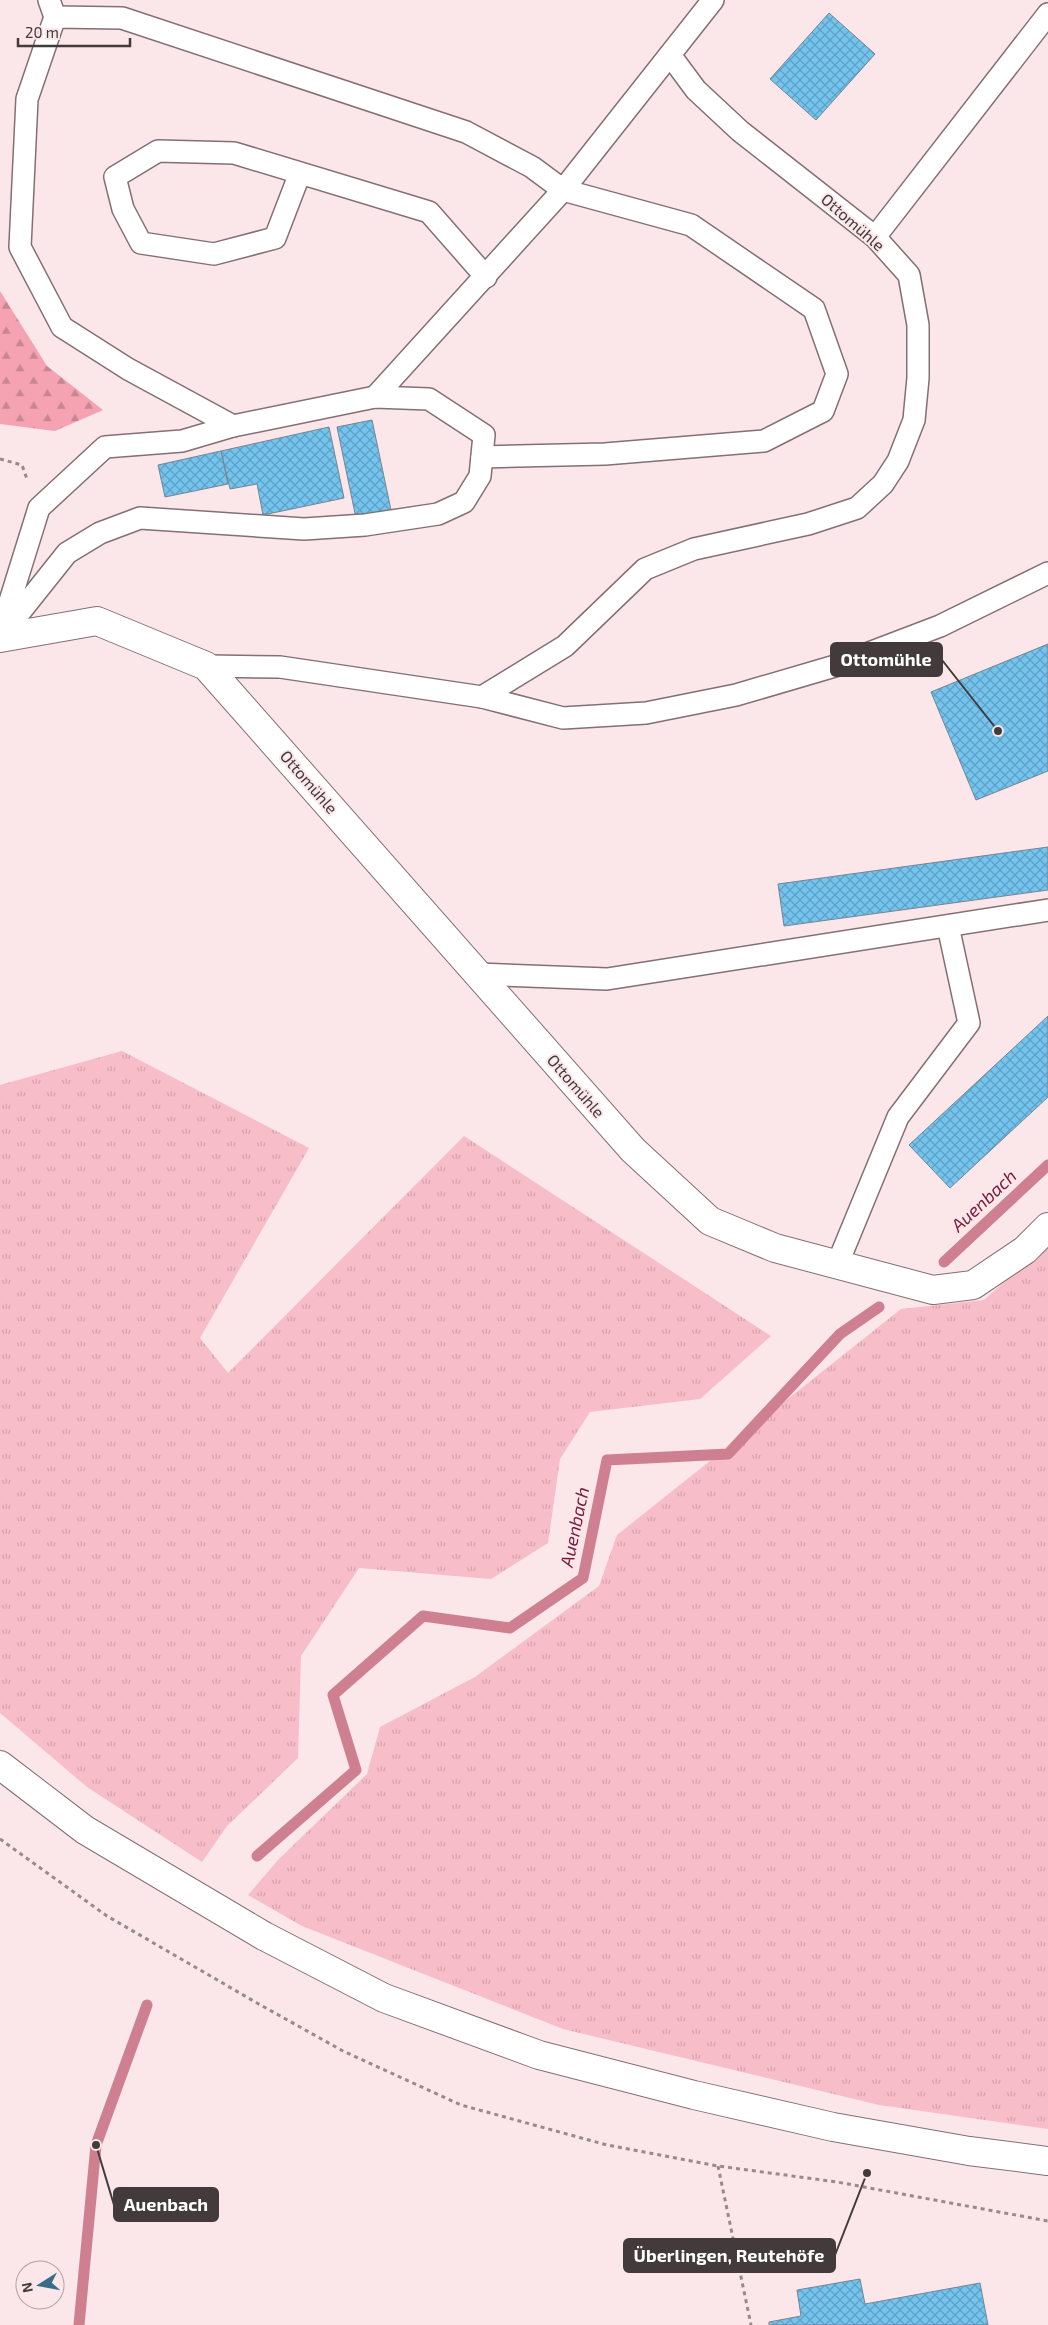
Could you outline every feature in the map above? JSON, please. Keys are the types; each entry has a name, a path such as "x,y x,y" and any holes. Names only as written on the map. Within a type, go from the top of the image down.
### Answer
{"street":[{"name":"Ottomühle","path":"0,636 97,621 206,666 633,1150 710,1220 775,1248 933,1290 973,1285 1024,1250 1048,1227"},
{"path":"0,1765 85,1830 264,1936 384,1998 539,2055 694,2095 833,2127 969,2151 1048,2161"}],"lane":[{"path":"376,397 563,190 714,0"},
{"path":"233,426 128,369 62,327 20,247 26,99 52,8 122,18 466,132 532,167 563,190 691,225 814,309 837,374 823,411 764,441 605,454 482,457"},
{"path":"875,237 1048,14"},
{"name":"Ottomühle","path":"482,697 565,646 645,570 694,549 808,524 857,508 883,484 898,461 914,420 918,378 918,325 909,276 875,237 740,131 696,90 670,55"},
{"path":"300,173 275,238 214,254 142,243 123,209 115,177 158,150 234,153 429,212 486,277"},
{"path":"376,397 429,400 484,435 480,476 464,502 438,514 366,525 304,529 140,518 100,534 67,553 0,636 39,508 105,447 182,441 233,426 376,397"},
{"name":"Ottomühle","path":"206,666 280,667 482,697 563,718 646,713 736,695 836,666 940,626 1048,573"},
{"path":"478,974 606,979 1048,910"},
{"path":"837,1266 898,1117 970,1023 948,926"}],"path":[{"path":"718,2166 751,2325"}],"green space":[{"path":"0,291 47,366 103,410 55,431 0,424"},
{"path":"122,1051 309,1148 200,1338 228,1373 464,1136 771,1336 700,1399 590,1412 560,1459 548,1543 491,1579 359,1568 301,1656 298,1758 227,1826 202,1862 87,1787 0,1713 0,1085"},
{"path":"1048,1243 1048,2129 879,2105 563,2029 302,1926 248,1895 278,1860 367,1774 380,1727 475,1677 599,1586 617,1535 901,1309 984,1300"}],"building":[{"path":"829,13 875,54 816,120 770,79"},
{"path":"372,420 391,510 356,518 337,427"},
{"path":"329,427 344,498 263,515 257,484 230,489 221,451"},
{"path":"221,451 228,484 165,497 158,465"},
{"path":"1048,644 1048,771 976,800 931,692"},
{"path":"1048,847 1048,890 784,926 778,884"},
{"path":"1048,1016 1048,1097 950,1188 909,1145"},
{"path":"860,2279 865,2304 980,2283 988,2325 769,2325 769,2322 801,2316 797,2290"}],"waterway":[{"name":"Auenbach","path":"944,1262 1048,1165"},
{"name":"Auenbach","path":"257,1856 356,1770 333,1695 423,1616 510,1628 583,1578 607,1460 728,1454 840,1334 879,1307"},
{"name":"Auenbach","path":"79,2325 96,2145 147,2005"}],"place":[{"name":"Ottomühle","path":"998,731"},
{"name":"Auenbach","path":"96,2145"},
{"name":"Überlingen, Reutehöfe","path":"867,2173"}]}
